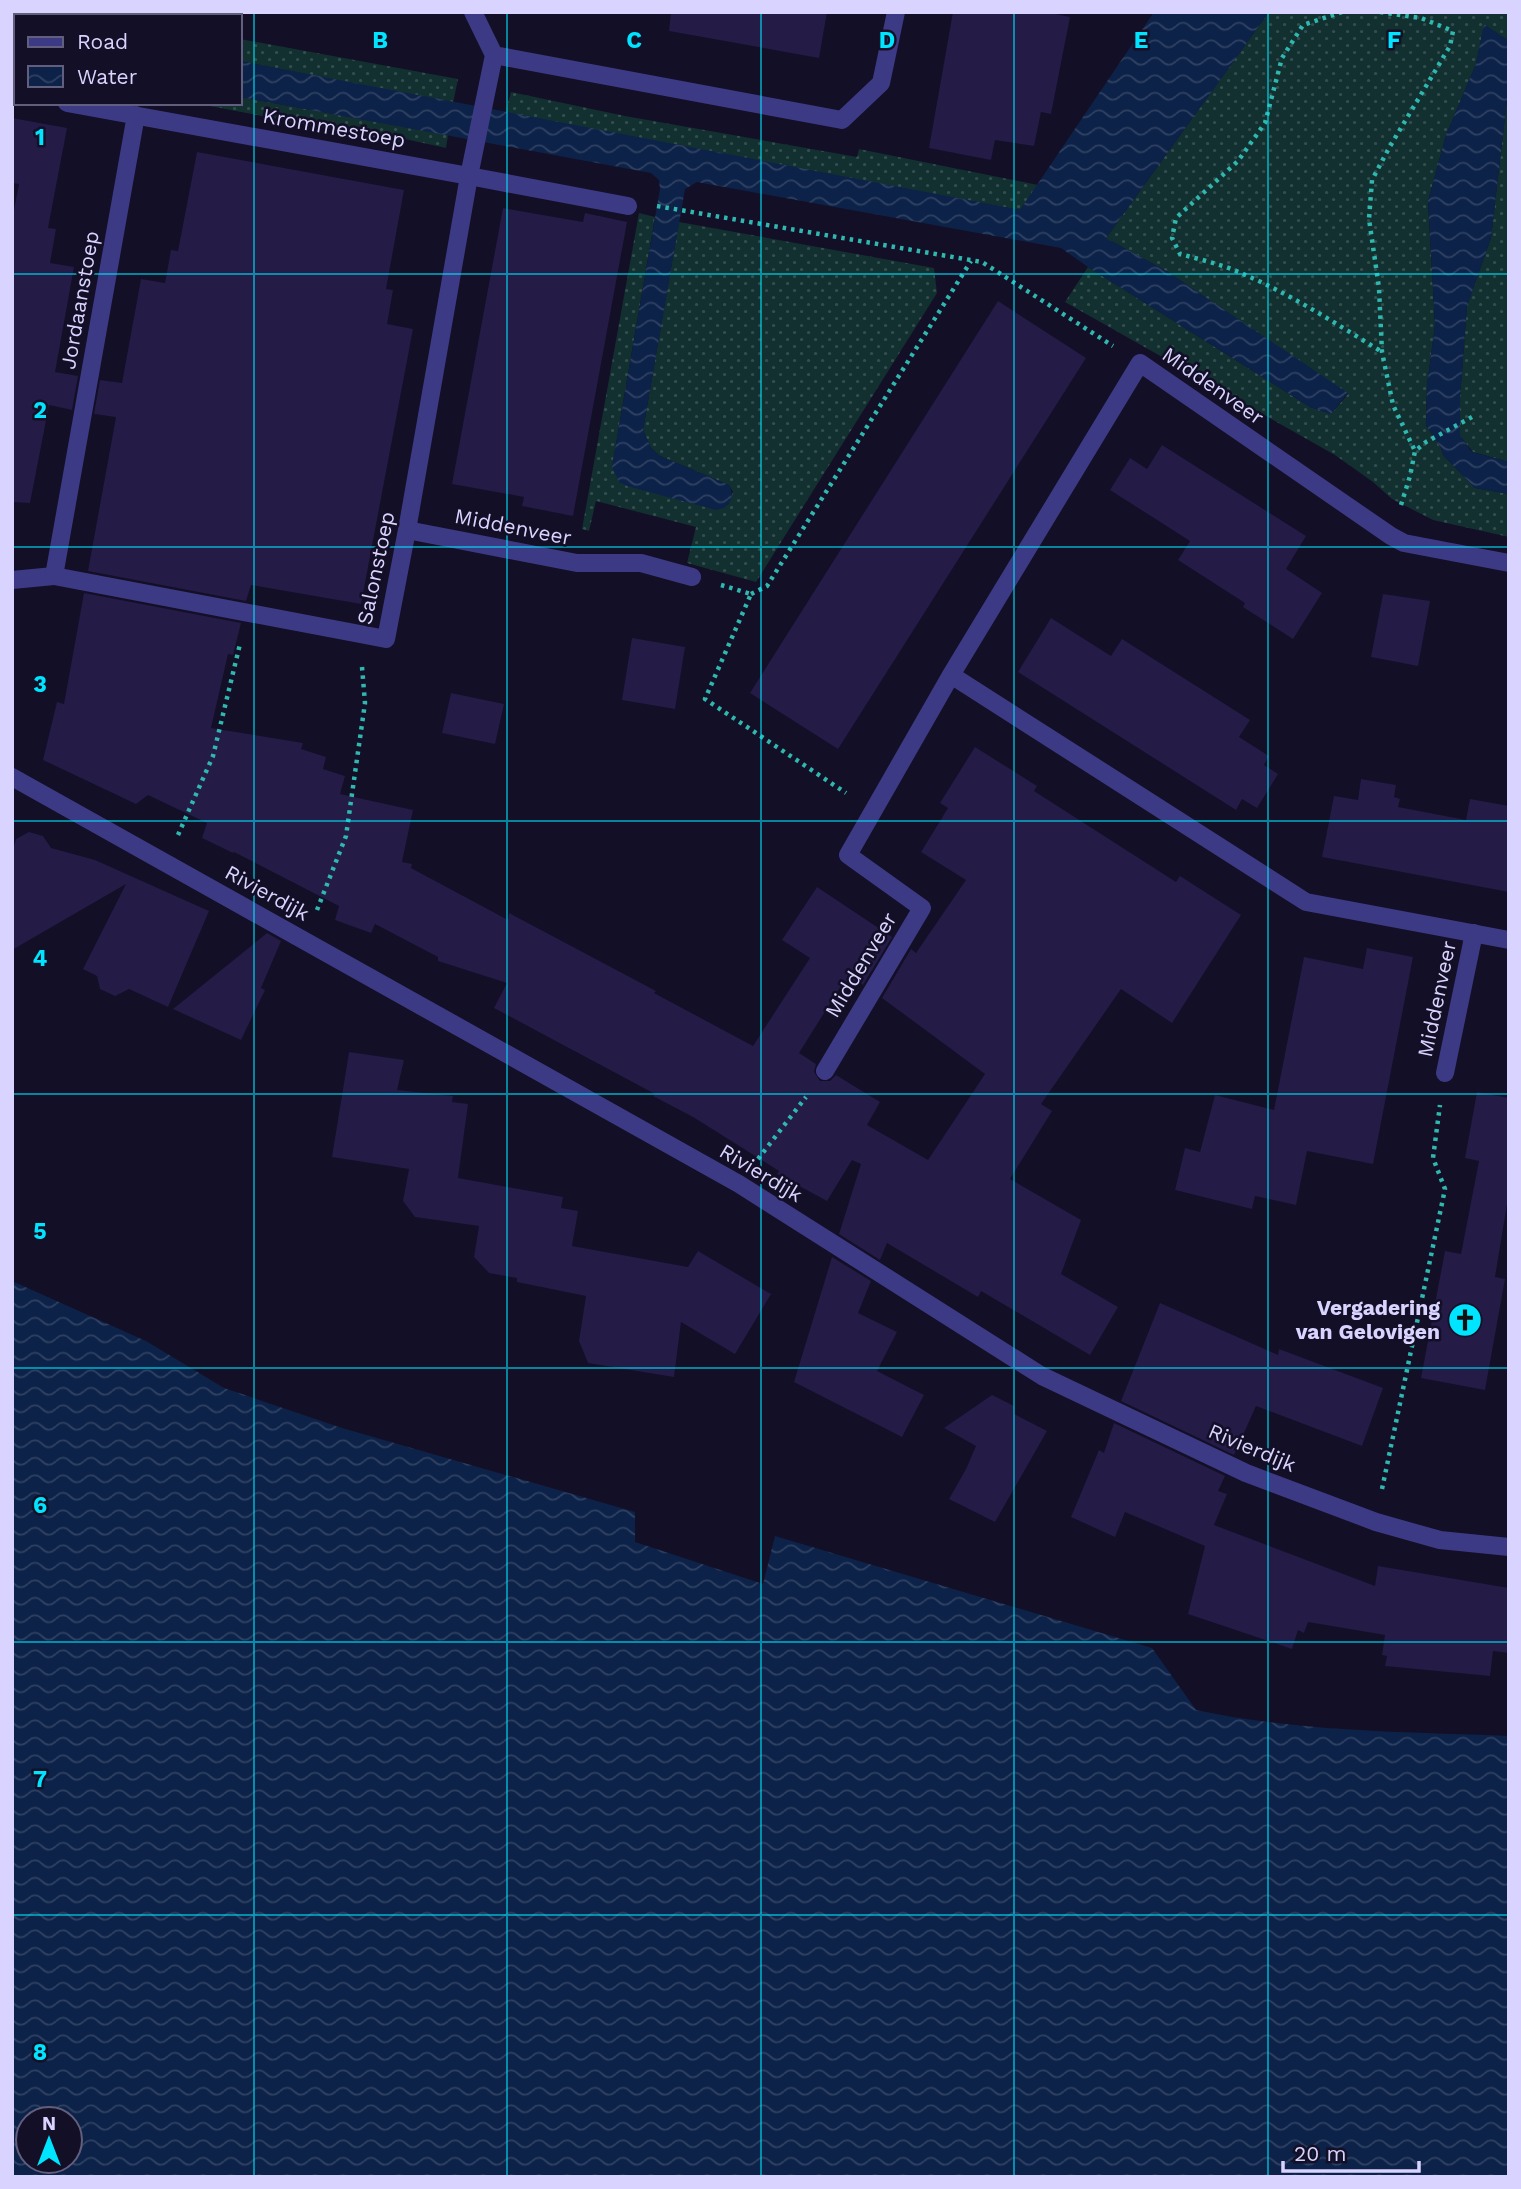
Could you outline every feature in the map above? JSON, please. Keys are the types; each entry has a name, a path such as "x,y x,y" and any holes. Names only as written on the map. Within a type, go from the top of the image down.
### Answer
{"street":[{"path":"473,12 494,55 842,120 881,83 896,12"},
{"name":"Salonstoep","path":"12,580 54,576 386,639 469,176 494,55"},
{"name":"Krommestoep","path":"78,105 469,176"},
{"name":"Jordaanstoep","path":"54,576 136,115"},
{"path":"469,176 628,206"},
{"name":"Middenveer","path":"825,1071 922,908 848,855 951,675 1140,363 1391,536 1404,543 1509,563"},
{"name":"Middenveer","path":"407,530 577,563 641,563 692,577"},
{"name":"Middenveer","path":"951,675 1306,902 1509,940"},
{"name":"Rivierdijk","path":"12,777 739,1184 1042,1376 1246,1473 1376,1522 1440,1540 1509,1547"},
{"name":"Middenveer","path":"1445,1073 1474,933"}],"path":[{"path":"1342,12 1303,25 1282,58 1265,123 1238,161 1177,218 1172,238 1180,254 1226,267 1258,282 1325,317 1382,352"},
{"path":"1380,12 1421,18 1453,31 1450,46 1372,180 1369,219 1379,288 1382,352 1393,405 1415,451 1391,536"},
{"path":"656,205 982,262 1140,363"},
{"path":"873,811 705,699 751,594 767,586 971,260"},
{"path":"1415,451 1472,417"},
{"path":"692,577 751,594"},
{"path":"165,863 214,756 247,612"},
{"path":"305,940 346,836 365,703 360,635"},
{"path":"739,1184 825,1071"},
{"path":"1376,1522 1446,1189 1433,1158 1445,1073"}],"green space":[{"path":"1269,12 1509,12 1509,41 1484,25 1476,64 1446,135 1428,201 1435,325 1427,385 1426,425 1443,455 1475,488 1509,494 1509,537 1433,520 1392,499 1335,455 1065,302 1088,267 1310,407 1331,414 1348,394 1168,272 1106,238"},
{"path":"242,39 458,79 453,103 242,61"},
{"path":"1509,82 1509,462 1473,452 1460,436 1460,398 1467,306 1491,238"},
{"path":"511,92 625,116 857,157 859,149 1038,185 1020,210 505,114"},
{"path":"242,97 448,135 446,148 405,139 404,143 204,105 242,105"},
{"path":"639,213 655,217 612,467 728,505 733,492 729,485 660,456 651,448 643,430 679,222 934,268 937,293 756,582 687,563 696,527 596,501 589,531 582,529"}],"water":[{"path":"1154,12 1269,12 1106,238 1168,272 1348,393 1331,414 1310,407 1061,248 697,182 685,189 643,430 651,448 660,456 729,485 732,495 724,508 716,510 627,486 619,482 612,467 660,189 659,180 651,173 242,97 242,61 1020,210"},
{"path":"1484,24 1509,41 1509,82 1491,238 1467,306 1460,436 1472,452 1509,462 1509,494 1475,488 1443,455 1426,425 1427,385 1435,325 1428,201 1446,135 1476,64"},
{"path":"12,1281 146,1341 224,1388 342,1428 635,1512 635,1542 763,1584 775,1536 1152,1648 1196,1710 1313,1727 1509,1736 1509,2177 12,2177"}],"building":[{"path":"671,12 827,12 819,58 669,31"},
{"path":"953,12 1046,12 1070,17 1051,114 1041,112 1034,146 995,140 991,160 929,148"},
{"path":"12,118 67,128 48,228 56,229 50,263 74,267 55,372 78,376 72,410 49,405 30,503 12,502 12,220 19,184 12,183"},
{"path":"197,152 404,190 386,289 393,290 387,324 413,329 361,604 251,585 246,601 88,571 116,417 94,414 100,380 122,383 141,279 165,283 171,250 178,251"},
{"path":"503,208 583,222 585,213 627,222 573,516 522,506 524,497 452,484"},
{"path":"998,301 1086,358 838,749 750,693"},
{"path":"1162,445 1306,536 1286,569 1322,593 1293,639 1243,607 1245,603 1178,560 1190,541 1110,490 1130,458 1147,469"},
{"path":"84,593 241,623 233,655 228,654 211,728 303,743 301,749 326,757 323,769 345,776 340,794 413,810 402,862 412,864 411,868 508,920 509,913 753,1046 810,958 782,940 817,887 892,937 863,985 858,981 854,987 844,981 799,1053 816,1064 814,1072 820,1081 830,1081 836,1075 880,1102 867,1125 928,1160 985,1074 882,998 911,949 916,953 966,880 921,852 948,808 940,803 975,747 1037,786 1034,791 1176,882 1180,876 1241,915 1172,1023 1121,989 1041,1104 1052,1111 1010,1179 1081,1220 1061,1274 1118,1307 1090,1355 981,1291 978,1297 887,1243 880,1260 839,1234 861,1164 852,1160 827,1201 777,1174 779,1171 693,1117 653,1096 655,1094 494,1008 507,983 438,961 438,957 375,924 371,933 335,920 339,906 202,838 207,823 148,795 136,804 43,760 57,702 64,704"},
{"path":"1383,594 1430,601 1418,666 1371,657"},
{"path":"1051,618 1111,656 1122,639 1250,720 1239,737 1269,756 1264,765 1278,774 1257,808 1242,799 1236,810 1018,672"},
{"path":"632,638 685,647 675,709 622,700"},
{"path":"451,693 504,704 495,744 442,733"},
{"path":"1361,779 1396,785 1394,797 1400,799 1398,807 1466,820 1470,799 1509,806 1509,892 1322,857 1334,796 1358,800"},
{"path":"29,832 43,836 51,848 95,860 209,911 168,1007 129,989 115,996 100,989 97,976 83,969 126,884 12,950 12,853 16,839"},
{"path":"267,933 281,941 261,988 265,990 241,1040 173,1009"},
{"path":"1367,948 1413,957 1373,1164 1307,1151 1296,1205 1255,1196 1252,1209 1175,1190 1185,1148 1200,1152 1215,1095 1274,1110 1304,957 1363,969"},
{"path":"349,1052 404,1060 397,1090 453,1096 452,1102 468,1104 458,1178 563,1197 561,1208 578,1211 572,1246 688,1267 698,1251 771,1294 735,1354 681,1322 674,1377 588,1363 579,1341 586,1296 517,1282 517,1278 489,1273 474,1257 479,1226 415,1217 403,1201 409,1169 332,1157"},
{"path":"1477,1092 1509,1098 1509,1192 1495,1277 1505,1279 1485,1390 1421,1378 1445,1251 1461,1254 1479,1161 1465,1158"},
{"path":"832,1257 871,1281 858,1313 897,1332 877,1371 924,1395 902,1437 794,1382"},
{"path":"1160,1303 1278,1355 1279,1349 1383,1388 1362,1446 1256,1406 1234,1455 1121,1401"},
{"path":"992,1395 1014,1406 1014,1414 1047,1431 995,1522 949,1499 976,1446 944,1428"},
{"path":"1114,1423 1225,1476 1218,1491 1227,1494 1214,1525 1375,1586 1378,1566 1509,1588 1509,1653 1493,1651 1490,1676 1385,1666 1387,1656 1382,1655 1385,1635 1308,1622 1304,1633 1298,1630 1292,1649 1188,1614 1205,1546 1125,1512 1115,1537 1071,1517 1099,1450 1104,1453"}],"place":[{"name":"Vergadering van Gelovigen","path":"1465,1320"}]}
